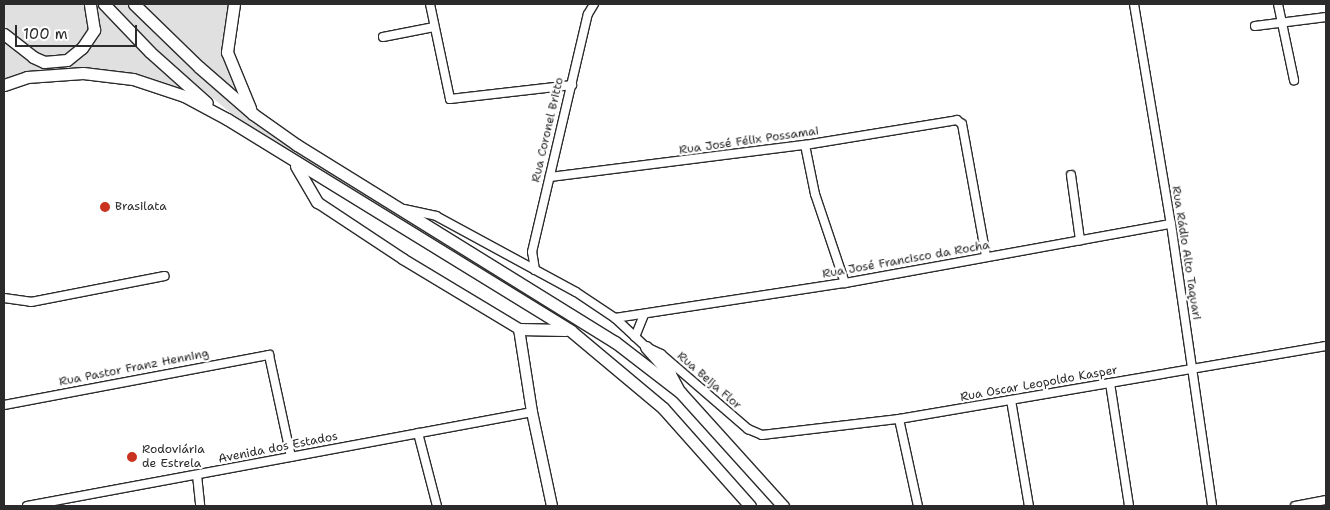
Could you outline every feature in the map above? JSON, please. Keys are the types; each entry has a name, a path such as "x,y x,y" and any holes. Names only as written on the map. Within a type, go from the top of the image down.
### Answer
{"highway":[{"path":"4,34 33,57 44,62 67,60 82,48 94,30 90,4"},
{"path":"104,4 150,52 228,119"},
{"path":"134,4 168,41 253,114 297,145 570,312 680,392 783,506"},
{"path":"234,4 227,52 236,79 253,114"},
{"path":"4,85 27,78 83,73 133,79 184,96 228,119 290,159 572,331 663,408 750,506"},
{"path":"290,159 317,202"},
{"path":"520,329 547,327 572,331"},
{"path":"646,348 670,374 680,392"}],"main road":[{"path":"317,202 403,259 520,329 532,412 552,506"}],"street":[{"path":"430,4 450,99 572,85"},
{"path":"586,4 588,14"},
{"path":"588,14 594,4"},
{"name":"Rua Rádio Alto Taquari","path":"1134,4 1171,224 1212,506"},
{"path":"1278,4 1294,80"},
{"name":"Rua Coronel Britto","path":"535,270 532,252 588,14"},
{"path":"1255,26 1326,17"},
{"path":"384,37 434,27"},
{"name":"Rua José Félix Possamai","path":"550,177 806,145 950,120 962,124 986,256"},
{"path":"806,145 815,194 845,283"},
{"path":"1071,174 1080,240"},
{"name":"Rua Beija Flor","path":"404,210 436,216 576,292 615,318 646,348 661,354 756,434"},
{"name":"Rua José Francisco da Rocha","path":"615,318 845,283 1171,224"},
{"path":"521,263 532,252"},
{"path":"4,298 31,302 165,276"},
{"path":"635,337 644,315"},
{"name":"Rua Oscar Leopoldo Kasper","path":"756,434 770,435 899,419 1326,346"},
{"name":"Rua Pastor Franz Henning","path":"4,404 269,354 291,457"},
{"path":"1110,383 1129,506"},
{"path":"1011,400 1029,506"},
{"name":"Avenida dos Estados","path":"27,506 532,412"},
{"path":"899,419 918,506"},
{"path":"418,433 437,506"},
{"path":"196,475 200,506"},
{"path":"1295,506 1326,500"}],"shaded area":[{"path":"4,4 85,4 90,24 87,35 82,43 65,55 45,57 6,31"},
{"path":"95,4 99,4 204,104 155,80 128,73 99,69 50,72 4,80 4,40 32,62 78,58 87,51 98,31"},
{"path":"110,4 130,4 180,57 237,106 514,281 510,289 232,114 156,51"},
{"path":"141,4 229,4 222,50 240,96 215,76"}],"place":[{"name":"Brasilata","path":"105,207"},
{"name":"Rodoviária de Estrela","path":"132,457"}]}
